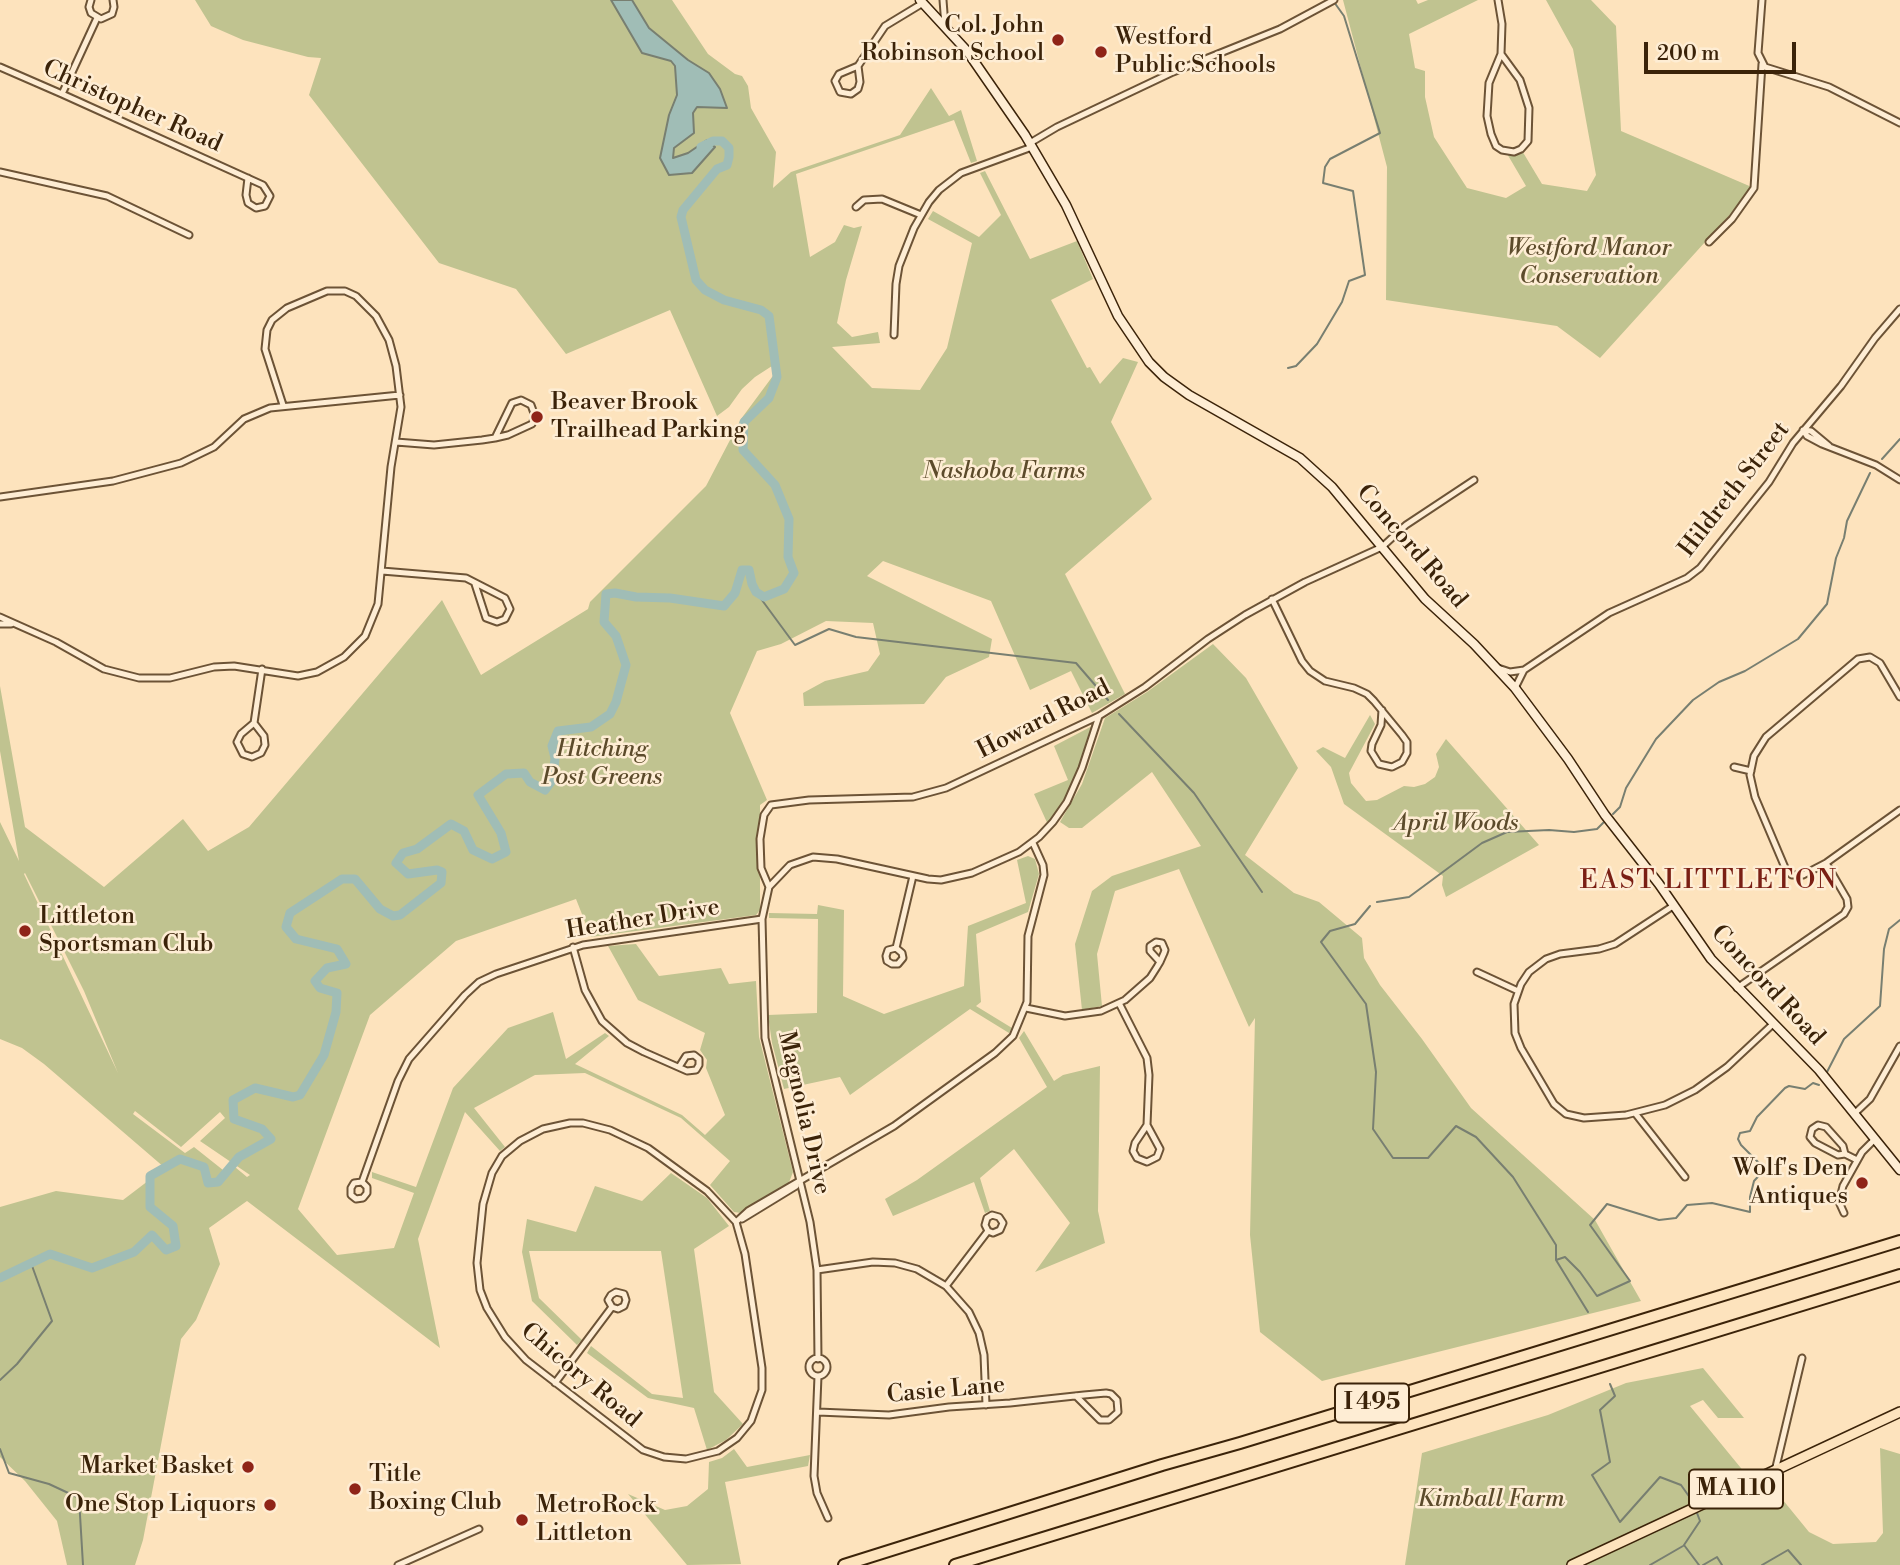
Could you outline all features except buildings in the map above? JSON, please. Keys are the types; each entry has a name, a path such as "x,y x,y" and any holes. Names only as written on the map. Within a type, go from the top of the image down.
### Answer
{"highway":[{"name":"I 495","path":"844,1565 1136,1473 1900,1241"},
{"name":"I 495","path":"955,1565 1900,1275"}],"main road":[{"name":"Concord Road","path":"922,1 973,60 1031,145 1066,205 1118,316 1144,356 1164,377 1189,395 1274,442 1316,471 1349,506 1424,599 1475,643 1515,688 1711,959 1819,1070 1900,1170"},
{"name":"MA 110","path":"1572,1565 1900,1412"}],"street":[{"path":"91,0 90,9 97,18 104,19 110,16 114,9 113,0"},
{"path":"943,0 945,26"},
{"path":"894,335 899,266 921,215 939,190 954,177 1031,145 1058,127 1173,72 1280,29 1334,0"},
{"path":"1498,0 1502,24 1501,54 1489,83 1487,122 1496,146 1506,152 1514,152 1528,141 1529,108 1518,75 1501,54"},
{"path":"1762,0 1757,44 1762,64 1771,70 1839,90 1900,123"},
{"path":"858,66 858,89 851,94 840,92 835,85 839,74 858,66 885,26 906,15 922,1"},
{"path":"62,94 97,18"},
{"path":"1709,242 1732,219 1754,188 1762,64"},
{"name":"Christopher Road","path":"0,67 248,178 268,190 270,199 265,206 256,208 248,203 248,178"},
{"path":"0,172 107,196 189,235"},
{"path":"856,206 864,200 882,199 921,215"},
{"path":"0,617 62,645 104,669 132,677 161,679 225,666 298,676 317,672 344,657 359,643 371,626 378,604 388,490 401,413 393,353 376,316 356,296 333,290 321,293 282,311 272,320 264,343 283,405"},
{"name":"Hildreth Street","path":"1515,688 1524,670 1609,613 1687,578 1700,568 1714,554 1769,482 1803,430 1841,386 1875,338 1900,309"},
{"path":"0,497 113,481 181,463 214,447 244,419 283,405 400,395"},
{"path":"396,442 434,445 495,438 530,426 535,416 531,405 521,400 512,404 495,438"},
{"path":"1803,430 1807,436 1876,465 1900,480"},
{"name":"Howard Road","path":"769,887 761,868 760,839 764,815 771,805 809,800 899,798 928,794 946,788 1099,716 1154,681 1226,627 1272,599 1382,547 1406,525 1474,480"},
{"path":"382,571 458,576 475,584 507,600 509,611 505,619 497,622 486,618 475,584"},
{"path":"1272,599 1302,661 1310,671 1325,681 1364,691 1381,710 1402,735 1407,746 1404,760 1392,767 1379,764 1371,751 1381,725 1381,710"},
{"path":"0,624 11,624"},
{"path":"1900,696 1880,663 1870,657 1858,659 1766,737 1755,753 1751,771 1754,794 1788,872 1800,876 1826,863 1900,810"},
{"path":"1498,668 1510,672 1524,670"},
{"path":"254,723 264,736 265,745 261,753 252,757 243,754 237,742 241,734 254,723 262,669"},
{"path":"769,887 790,865 813,857 837,859 941,880 963,876 1009,856 1033,843 1053,822 1071,793 1099,716"},
{"path":"1734,767 1751,771"},
{"path":"736,1222 760,1210 802,1181 894,1126 995,1053 1015,1033 1026,1008 1028,936 1044,875 1043,865 1033,843"},
{"path":"1737,988 1844,914 1848,907 1847,899 1826,863"},
{"path":"897,948 913,876"},
{"name":"Magnolia Drive","path":"769,887 762,919 765,1038 802,1181 817,1270 818,1359"},
{"path":"1674,906 1615,944 1546,959 1529,972 1518,990 1513,1012 1517,1040 1542,1086 1558,1108 1566,1114 1584,1118 1615,1117 1676,1101 1736,1060 1773,1024"},
{"name":"Heather Drive","path":"362,1182 403,1070 416,1049 465,995 486,977 573,947 762,919"},
{"path":"573,947 585,990 602,1021 627,1043 679,1067"},
{"path":"1026,1008 1060,1016 1080,1016 1101,1011 1119,1003 1145,984 1160,962"},
{"path":"1477,972 1518,990"},
{"path":"1119,1003 1147,1058 1147,1125 1160,1149 1155,1159 1147,1162 1139,1160 1133,1151 1147,1125"},
{"path":"1854,1114 1870,1100 1900,1046"},
{"path":"1635,1113 1685,1177"},
{"name":"Chicory Road","path":"583,1124 610,1130 669,1161 706,1191 736,1222 745,1254 763,1379 756,1411 737,1438 718,1451 697,1458 675,1459 653,1454 634,1444 555,1383 526,1360 505,1337 487,1308 478,1279 477,1254 485,1194 496,1165 510,1148 531,1134 557,1125 583,1124"},
{"path":"1845,1154 1843,1146 1826,1127 1818,1125 1812,1129 1810,1137 1813,1141 1838,1156 1845,1154 1857,1160"},
{"path":"1844,1213 1839,1205 1840,1196 1857,1160 1875,1139"},
{"path":"946,1286 988,1231"},
{"path":"817,1270 884,1262 917,1269 946,1286 969,1312 979,1333 984,1355 985,1405"},
{"path":"555,1383 612,1307"},
{"path":"1775,1471 1802,1358"},
{"name":"Magnolia Drive","path":"824,1360 827,1367 825,1374 818,1376 811,1373 809,1366 812,1361 824,1360"},
{"name":"Magnolia Drive","path":"818,1376 814,1476 817,1493 828,1518"},
{"name":"Casie Lane","path":"818,1412 880,1415 949,1406 1109,1393 1118,1401 1118,1412 1112,1419 1100,1420 1076,1396"},
{"path":"398,1565 479,1529"}],"green space":[{"path":"195,0 672,0 708,54 735,74 742,76 748,86 751,108 776,152 773,188 791,172 900,135 931,88 949,116 961,110 977,161 971,163 954,120 796,174 810,257 835,242 844,225 854,228 862,226 837,323 852,337 878,332 880,343 832,347 872,388 920,390 947,348 972,243 928,219 933,211 979,237 1001,215 980,173 985,171 1030,259 1077,241 1093,279 1051,300 1087,368 1090,367 1100,384 1123,358 1138,362 1111,422 1152,499 1065,574 1125,694 1092,713 1071,671 1030,690 991,601 883,561 867,576 992,639 989,657 946,677 924,704 804,706 803,693 825,681 868,671 880,654 873,623 826,621 781,644 757,651 730,713 767,800 760,805 760,910 756,915 591,937 576,899 456,941 370,1015 298,1209 337,1255 394,1248 414,1193 372,1178 372,1172 416,1187 453,1088 508,1028 553,1012 566,1059 605,1033 609,1036 575,1064 682,1115 705,1135 725,1115 706,1068 707,1060 700,1050 705,1033 638,1000 608,946 636,944 659,976 721,968 729,984 756,981 759,1037 793,1172 788,1185 741,1213 734,1212 710,1185 730,1161 681,1118 585,1073 535,1075 474,1108 505,1147 500,1151 465,1112 418,1239 440,1348 247,1201 209,1228 220,1264 196,1320 181,1339 143,1540 135,1565 67,1565 57,1521 25,1481 0,1457 0,1207 56,1191 123,1200 165,1168 44,1064 22,1048 0,1039 0,822 19,861 0,751 0,686 25,827 104,887 183,819 208,851 249,827 442,600 481,675 588,609 590,602 706,486 741,419 775,373 772,366 755,377 729,407 717,416 670,310 566,354 516,289 439,263 309,95 321,58 243,40 211,26","holes":["24,874 84,991 118,1073","135,1111 181,1147 220,1112 225,1118 200,1141 250,1175 247,1177 235,1167 228,1174 194,1147 185,1153 133,1114"]},
{"name":"Westford Manor Conservation","path":"1343,0 1416,0 1418,4 1428,0 1478,0 1409,34 1415,68 1425,71 1425,97 1434,137 1467,188 1506,198 1526,186 1506,152 1521,149 1542,184 1587,191 1596,175 1573,49 1546,0 1591,0 1616,26 1621,131 1754,188 1600,358 1557,326 1386,300 1387,167"},
{"path":"1213,644 1246,678 1298,768 1245,855 1294,893 1319,902 1362,938 1364,958 1380,985 1471,1108 1595,1220 1641,1301 1322,1381 1260,1332 1250,1235 1255,1018 1249,1027 1179,869 1115,891 1097,954 1102,1006 1082,1010 1075,944 1092,891 1112,876 1201,846 1152,772 1082,828 1069,828 1060,822 1082,784 1105,718 1147,692"},
{"name":"April Woods","path":"1370,715 1375,724 1349,773 1351,783 1366,801 1377,800 1404,786 1425,784 1435,777 1439,767 1436,754 1446,739 1539,845 1446,897 1442,885 1443,876 1344,804 1331,767 1316,751 1323,747 1345,758"},
{"path":"1098,723 1076,790 1050,829 1034,794 1068,780 1054,746"},
{"path":"1028,856 1035,859 1039,874 1028,912 976,934 981,1002 976,1006 1012,1028 1009,1033 970,1009 850,1095 840,1077 784,1089 768,1015 817,1013 818,919 769,918 769,913 817,914 818,905 844,910 843,996 884,1014 964,986 968,926 1026,903 1017,860"},
{"path":"1024,1031 1054,1081 1063,1075 1100,1066 1098,1211 1105,1243 1035,1272 1070,1223 1014,1149 980,1178 990,1211 985,1213 974,1182 893,1216 885,1199 917,1180 1047,1087 1019,1038"},
{"path":"671,1173 707,1198 729,1226 694,1249 714,1392 743,1424 726,1440 707,1450 694,1408 648,1398 587,1353 591,1346 652,1394 683,1398 661,1251 529,1251 539,1298 582,1340 577,1345 532,1301 522,1252 527,1219 576,1232 595,1186 642,1201"},
{"name":"Kimball Farm","path":"1703,1368 1744,1418 1718,1418 1703,1400 1690,1406 1745,1473 1769,1483 1809,1532 1833,1544 1876,1542 1883,1533 1880,1448 1900,1454 1900,1565 1405,1565 1422,1453 1548,1415 1626,1383"},
{"path":"734,1449 747,1467 810,1455 808,1466 725,1482 741,1564 687,1565 628,1494 665,1510 687,1506 708,1489 709,1462 722,1458"}],"water":[{"path":"611,0 632,0 649,28 688,60 709,73 720,89 727,108 697,107 693,113 694,133 674,148 673,158 688,153 707,140 715,147 692,173 669,175 660,158 669,115 677,95 675,66 671,61 642,53"}],"waterway":[{"path":"1288,368 1296,366 1317,344 1342,302 1349,281 1365,275 1353,191 1323,183 1325,167 1330,159 1380,133 1344,16 1334,2"},
{"path":"0,1278 50,1254 92,1268 134,1252 152,1235 166,1250 176,1246 173,1226 150,1207 150,1176 180,1159 204,1167 208,1183 218,1182 239,1157 271,1139 262,1129 234,1119 233,1100 255,1088 293,1097 300,1095 324,1055 336,1012 337,993 320,988 315,981 327,968 346,964 337,949 296,939 286,927 290,913 342,879 355,879 380,909 393,916 400,915 441,883 442,872 437,870 408,874 396,863 403,853 417,849 451,824 464,831 473,850 492,859 506,852 501,833 478,795 506,774 524,773 530,782 545,790 553,779 555,758 552,746 558,731 591,727 610,714 616,702 626,665 616,636 604,622 606,594 670,598 724,606 735,593 742,570 749,570 756,592 764,597 784,589 794,573 788,557 789,519 775,485 743,450 744,422 769,398 777,377 769,316 761,310 724,300 705,290 696,280 681,217 683,210 717,169 727,165 729,148 722,141 713,141 701,147"},
{"path":"1882,459 1900,439"},
{"path":"1613,814 1620,807 1626,788 1656,739 1693,700 1719,682 1745,671 1798,639 1827,604 1847,521 1870,473"},
{"path":"756,592 795,645 829,629 856,637 1076,663 1108,700"},
{"path":"1119,714 1194,793 1262,892"},
{"path":"1377,902 1409,897 1482,843 1507,832 1574,832 1597,829 1604,822"},
{"path":"1370,906 1355,924 1330,931 1321,942 1366,1004 1376,1072 1373,1129 1393,1158 1428,1158 1456,1126 1476,1137 1513,1177 1556,1245 1556,1260 1588,1312"},
{"path":"1827,1072 1844,1039 1880,1006 1884,949 1889,929 1900,920"},
{"path":"1556,1260 1565,1257 1597,1296 1630,1281 1590,1225 1607,1204 1659,1220 1676,1218 1687,1205 1712,1203 1750,1212 1754,1181 1765,1169 1741,1145 1738,1139 1740,1133 1750,1131 1757,1117 1785,1088 1789,1086 1805,1089 1813,1083 1819,1085"},
{"path":"0,1380 17,1364 52,1321 31,1263"},
{"path":"1610,1384 1615,1396 1600,1410 1610,1462 1592,1475 1620,1522 1660,1477 1681,1485 1693,1502"},
{"path":"0,1449 9,1473 49,1484 79,1498 83,1565"},
{"path":"1697,1513 1700,1521 1684,1545 1699,1565"},
{"path":"1650,1565 1683,1546"},
{"path":"1762,1565 1788,1550 1801,1565"},
{"path":"1703,1565 1717,1557 1722,1565"}],"place":[{"name":"Col. John Robinson School","path":"1058,40"},
{"name":"Westford Public Schools","path":"1101,52"},
{"name":"Beaver Brook Trailhead Parking","path":"537,417"},
{"name":"Littleton Sportsman Club","path":"25,931"},
{"name":"Wolf's Den Antiques","path":"1862,1183"},
{"name":"Market Basket","path":"248,1467"},
{"name":"Title Boxing Club","path":"355,1489"},
{"name":"One Stop Liquors","path":"270,1505"},
{"name":"MetroRock Littleton","path":"522,1520"}],"district":[{"name":"EAST LITTLETON","path":"1709,882"}],"park label":[{"name":"Nashoba Farms","path":"1004,472"},
{"name":"Hitching Post Greens","path":"602,764"}]}
